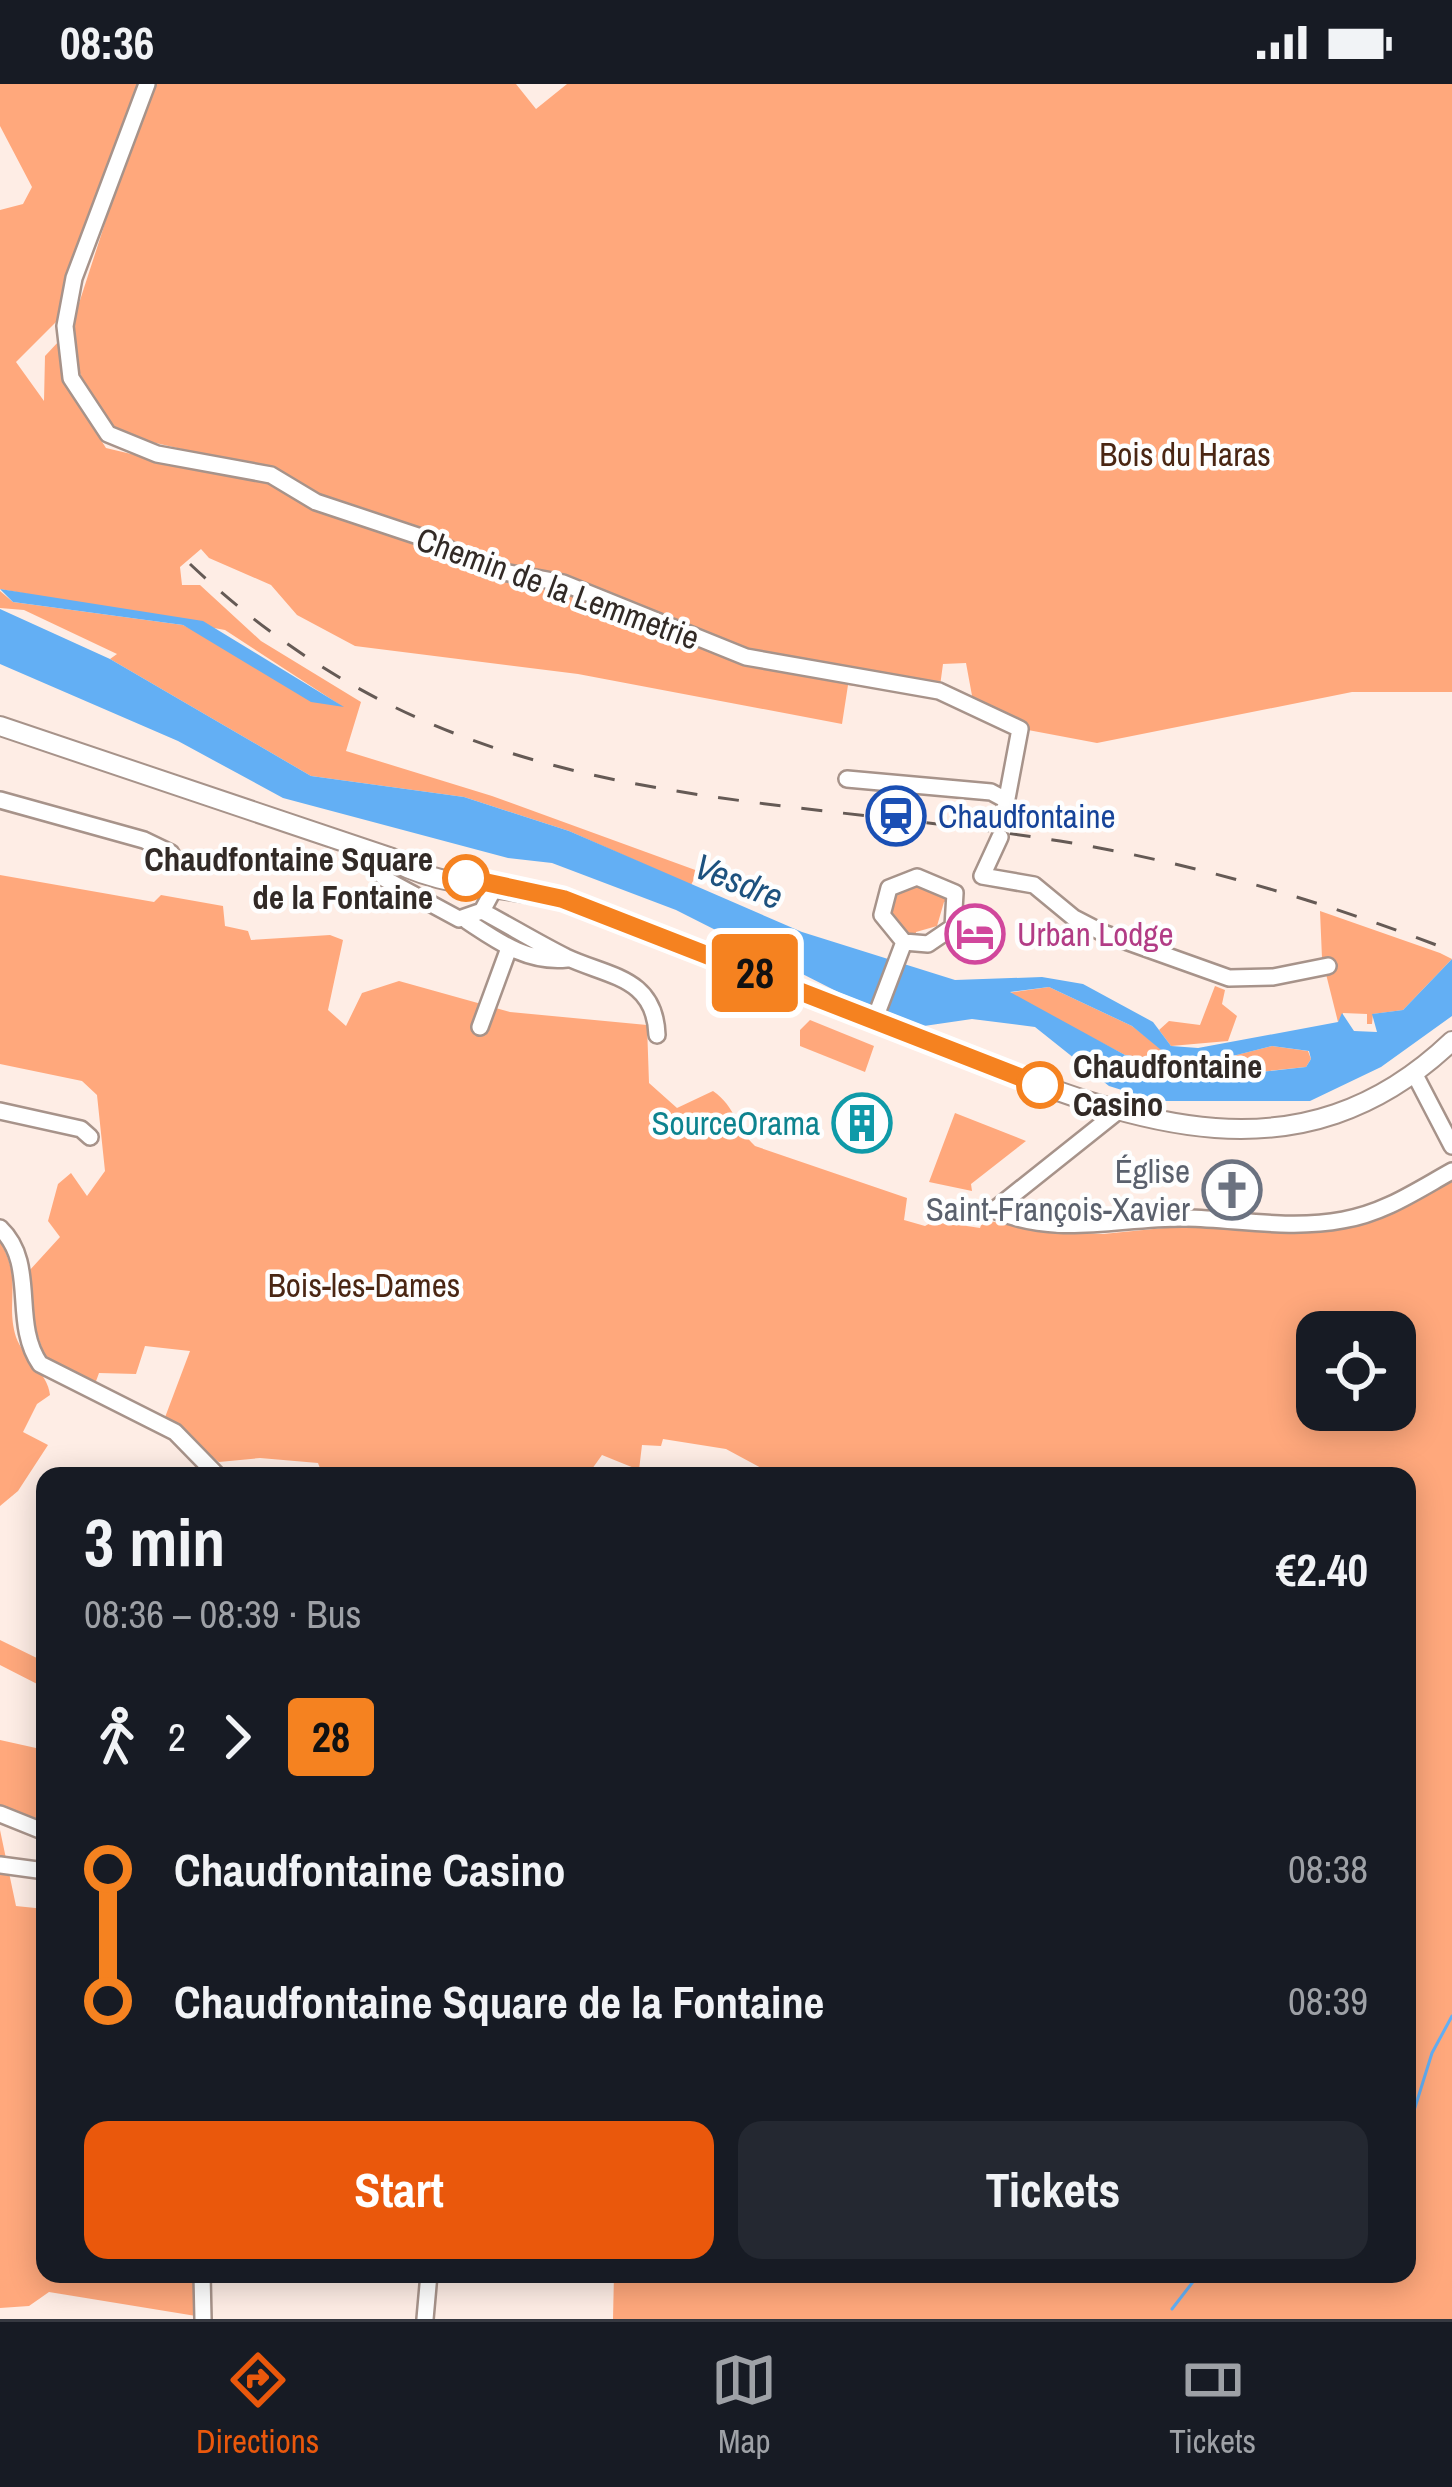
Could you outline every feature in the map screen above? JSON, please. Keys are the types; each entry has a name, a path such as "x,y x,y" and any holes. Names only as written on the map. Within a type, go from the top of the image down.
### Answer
{"main road":[{"path":"0,726 380,854 427,879 563,899 877,1014 1118,1112 1174,1126 1269,1129 1337,1114 1414,1073 1452,1041"}],"street":[{"name":"Chemin de la Lemmetrie","path":"147,84 74,278 65,326 71,378 108,434 157,454 272,475 316,502 433,542 487,569 563,583 746,657 939,691 1020,729 1005,804 991,792 847,779"},
{"path":"0,800 143,840 171,853"},
{"path":"955,893 982,876 1000,837"},
{"path":"380,854 385,879 618,975 653,1005 657,1035"},
{"path":"982,876 1034,885 1073,918 1103,933 1229,978 1273,977 1328,966"},
{"path":"917,877 955,893 956,918 946,934 928,944 904,942 883,920 881,908 889,888 917,877"},
{"path":"475,916 494,886"},
{"path":"475,916 509,948 544,962 570,958"},
{"path":"877,1014 904,942"},
{"path":"480,1027 509,948"},
{"path":"1414,1073 1452,1146"},
{"path":"0,1112 81,1130 90,1137"},
{"path":"1118,1112 994,1210 1043,1225 1108,1227 1182,1218 1306,1224 1375,1212 1452,1171"},
{"path":"0,1228 17,1252 21,1320 40,1364 175,1432 209,1467"},
{"path":"0,1814 36,1828"},
{"path":"0,1865 36,1869"},
{"path":"202,2283 203,2319"},
{"path":"425,2319 428,2283"}],"green space":[{"path":"0,84 142,84 63,315 16,362 44,401 45,356 60,340 67,387 106,448 190,468 253,475 312,508 364,521 497,581 560,590 728,656 934,697 848,685 842,724 578,674 355,646 297,615 271,585 209,558 201,549 180,567 182,585 200,585 261,641 361,702 346,751 492,796 698,871 691,885 569,831 464,797 311,776 110,659 117,654 24,610 0,608 0,591 13,602 183,625 340,705 225,630 0,589 0,210 23,204 32,187 0,126"},
{"name":"Bois du Haras","path":"150,84 516,84 536,109 567,84 1452,84 1452,692 1352,692 1097,743 1028,730 973,701 966,663 943,664 940,686 740,648 487,563 315,494 285,473 117,434 96,411 74,359 72,325"},
{"name":"Bois-les-Dames","path":"0,875 154,902 161,895 223,906 225,926 248,931 251,940 330,935 343,940 328,1010 346,1026 362,993 399,981 510,1012 647,1025 649,1083 677,1108 713,1091 755,1146 907,1198 904,1220 925,1226 934,1221 980,1228 983,1220 1054,1232 1103,1234 1184,1226 1274,1233 1337,1228 1401,1208 1452,1182 1452,2319 613,2319 614,2283 1416,2283 1416,1467 759,1467 726,1449 663,1439 661,1446 642,1445 639,1467 602,1455 593,1467 320,1467 318,1463 260,1458 219,1462 164,1420 190,1351 145,1346 136,1374 99,1373 95,1384 47,1363 31,1315 29,1271 60,1237 48,1221 58,1184 71,1173 87,1196 105,1171 97,1095 82,1081 0,1064"},
{"path":"916,880 952,900 944,902 937,926 916,932 915,941 888,923 897,885"},
{"path":"1320,911 1452,959 1403,1010 1373,1014 1372,1024 1367,1024 1367,1014 1343,1013 1338,1022 1322,958"},
{"path":"1215,986 1225,990 1222,1004 1237,1016 1228,1041 1171,1046 1159,1030 1169,1021 1200,1025"},
{"path":"1049,987 1132,1026 1167,1053 1163,1060 1125,1055 1007,993"},
{"path":"810,1020 874,1046 865,1072 800,1046 800,1030"},
{"path":"1272,1046 1308,1051 1311,1059 1306,1067 1213,1077 1204,1063"},
{"path":"955,1113 1026,1141 971,1184 972,1191 929,1182"},
{"path":"0,1242 11,1268 16,1337 50,1395 37,1404 23,1432 48,1445 18,1491 0,1506"},
{"path":"0,1640 36,1658 36,1683 0,1665"},
{"path":"0,1740 36,1748 36,1821 0,1807"},
{"path":"0,1830 16,1906 36,1908 36,2283 197,2283 196,2316 49,2292 29,2306 0,2308"}],"water":[{"path":"0,589 203,621 344,707 311,702 183,625 13,602"},
{"name":"Vesdre","path":"0,609 110,659 311,776 464,797 569,831 802,932 955,980 1042,977 1083,984 1153,1022 1171,1046 1198,1048 1338,1022 1342,1013 1354,1031 1377,1032 1372,1014 1403,1010 1452,959 1452,1016 1381,1067 1310,1101 1157,1101 1109,1086 1035,1027 972,1019 924,1026 840,993 676,910 552,863 508,858 283,798 178,741 0,664","holes":["1049,987 1132,1026 1166,1054 1163,1060 1125,1055 1010,992","1272,1046 1309,1051 1311,1059 1306,1067 1214,1077 1205,1063"]}],"waterway":[{"path":"1416,2104 1432,2053 1452,2016"},
{"path":"1172,2309 1192,2283"}],"railway":[{"path":"190,564 290,646 391,705 494,748 599,776 708,796 1060,841 1160,861 1308,900 1452,951"}],"bus line":[{"name":"28","path":"466,878 563,899 1040,1085"}],"place":[{"name":"Chaudfontaine","path":"896,816"},
{"name":"Chaudfontaine Square de la Fontaine","path":"466,878"},
{"name":"Urban Lodge","path":"975,934"},
{"name":"Chaudfontaine Casino","path":"1040,1085"},
{"name":"SourceOrama","path":"862,1123"},
{"name":"Église Saint-François-Xavier","path":"1232,1190"}]}
